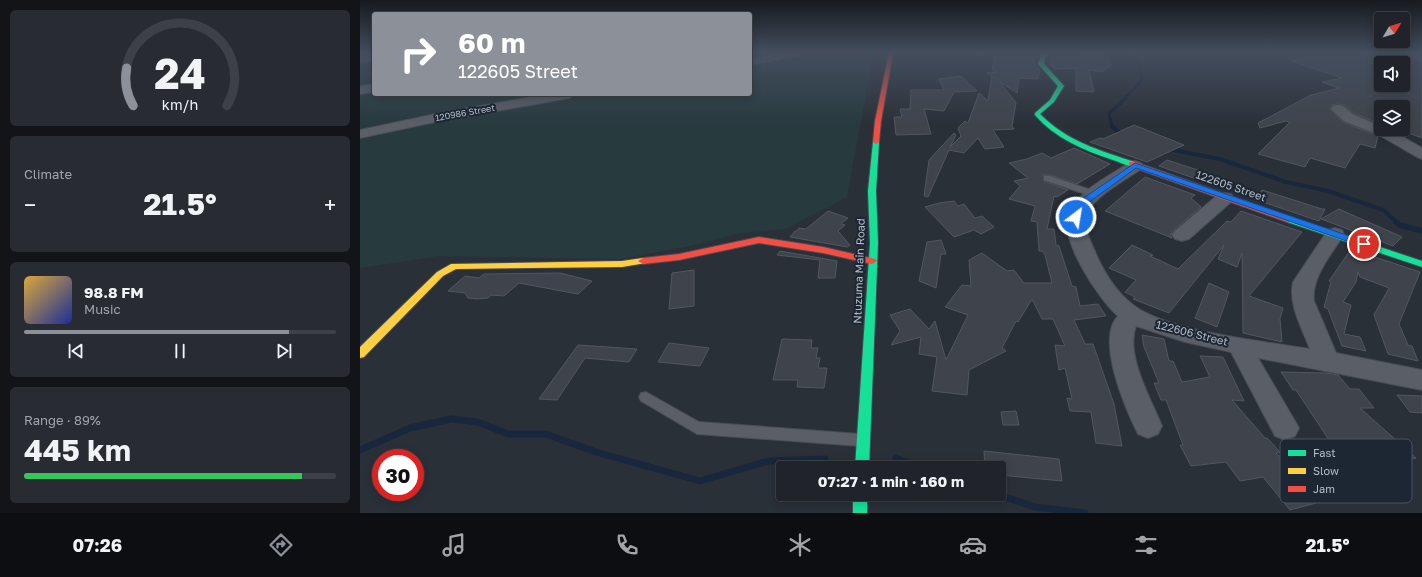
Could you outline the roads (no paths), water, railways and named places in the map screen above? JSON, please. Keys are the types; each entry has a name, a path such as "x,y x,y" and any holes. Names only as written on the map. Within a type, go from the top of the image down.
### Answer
{"street":[{"name":"Ntuzuma Main Road","path":"862,461 874,230 872,191 878,121 885,77"},
{"name":"122605 Street","path":"1053,77 1061,86 1052,101 1037,112 1038,118 1073,141 1135,166 1225,198 1422,264"},
{"path":"360,90 372,88"},
{"name":"120986 Street","path":"360,134 433,118 559,96"},
{"path":"1338,109 1349,118 1384,132 1422,154"},
{"name":"122606 Street","path":"1135,166 1085,201 1077,212 1076,222 1091,266 1104,288 1122,307 1135,316 1168,329 1239,345 1326,360 1422,380"},
{"path":"1182,235 1225,198"},
{"path":"1326,360 1303,301 1302,292 1304,282 1335,234"},
{"path":"360,354 440,274 454,266 622,264 679,257 759,240 823,250 872,261"},
{"path":"1135,316 1125,323 1121,345 1126,369 1148,426"},
{"path":"1239,345 1285,428"},
{"path":"860,501 860,513"}],"lane":[{"path":"1047,178 1094,194"},
{"path":"646,397 697,428 864,440"}],"waterway":[{"path":"1112,127 1109,113 1119,105 1142,80 1141,77"},
{"path":"1112,126 1117,131 1125,134"},
{"path":"1168,149 1220,159 1286,182 1328,191 1383,210 1398,223"},
{"path":"1396,222 1400,225 1422,231"},
{"path":"360,450 410,428 451,419 478,422 508,434 546,434 596,452 700,481 768,461 825,459"},
{"path":"896,458 904,461"},
{"path":"1006,497 1035,507 1085,513"}]}
